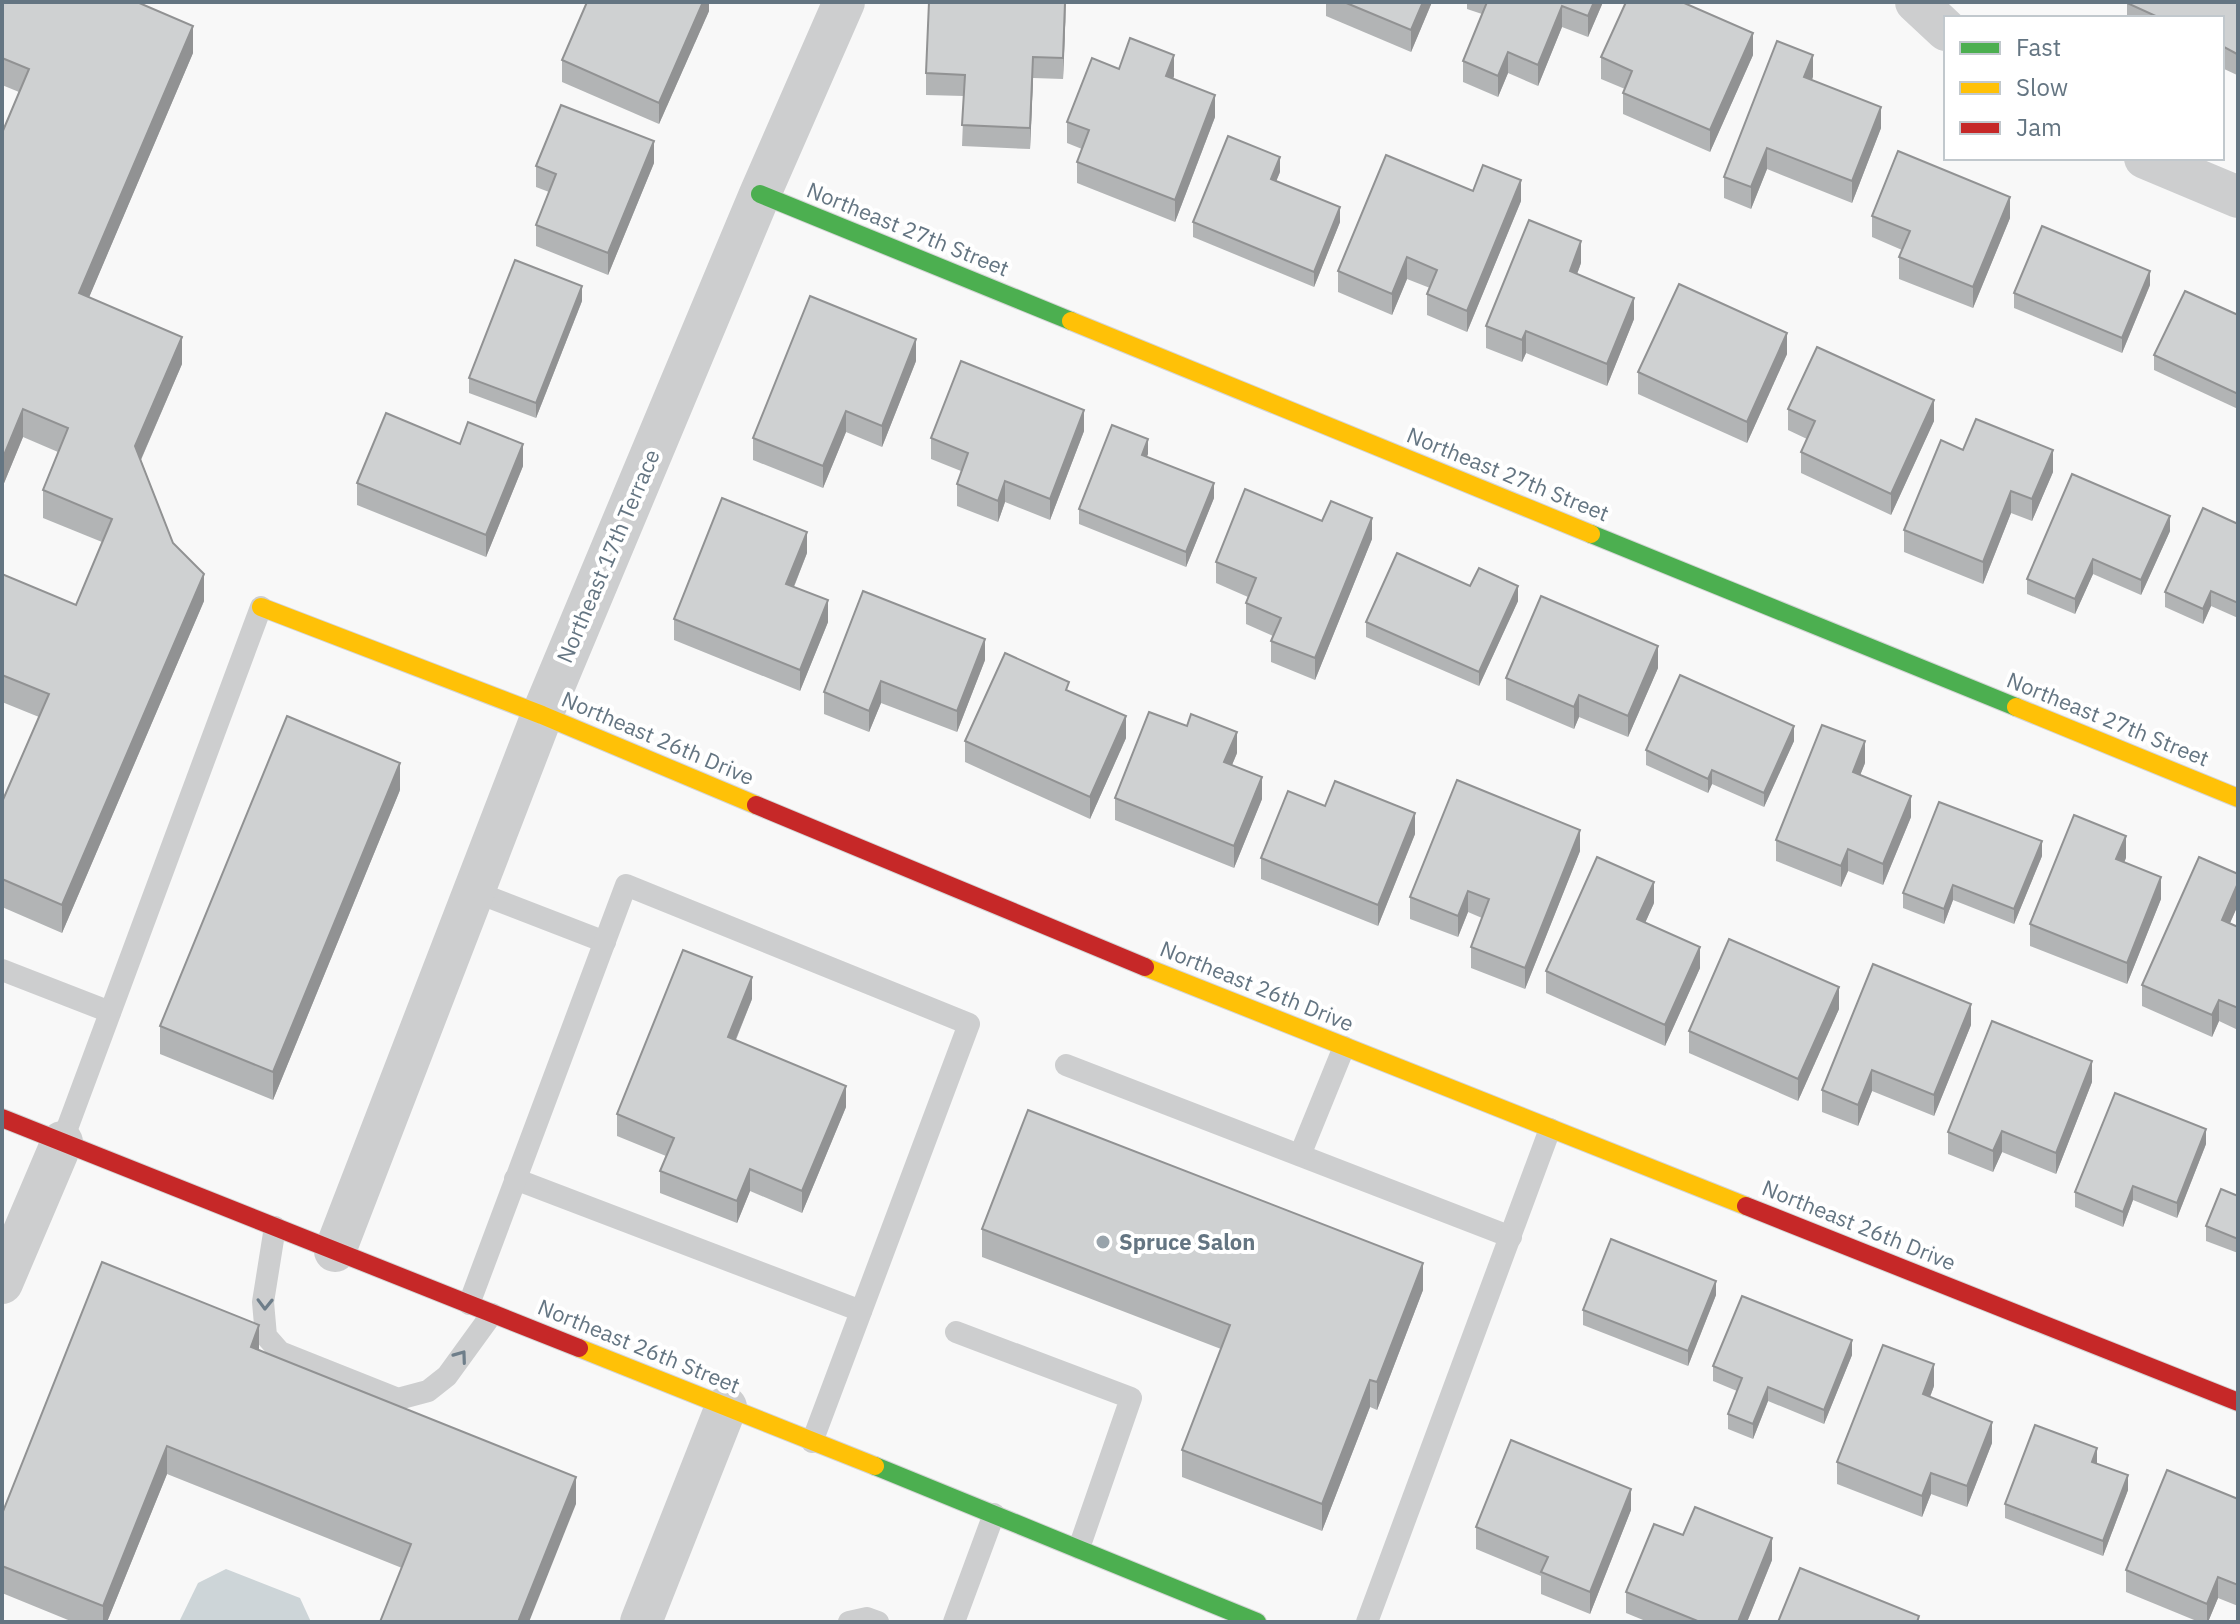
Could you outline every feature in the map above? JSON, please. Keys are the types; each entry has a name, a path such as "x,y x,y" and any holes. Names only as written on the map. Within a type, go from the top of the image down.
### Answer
{"street":[{"name":"Northeast 17th Terrace","path":"335,1251 542,715 760,194 844,2"},
{"path":"1916,2 1944,28"},
{"path":"2150,160 2238,197"},
{"name":"Northeast 27th Street","path":"760,194 2238,798"},
{"name":"Northeast 26th Drive","path":"261,607 542,715 1044,927 2238,1402"},
{"name":"Northeast 26th Street","path":"2,1118 1257,1622"},
{"path":"2,1283 62,1142"},
{"path":"641,1622 726,1407"}],"lane":[{"path":"62,1142 261,607"},
{"path":"469,1304 626,885 969,1024 812,1442"},
{"path":"473,891 605,942"},
{"path":"2,970 110,1012"},
{"path":"1300,1155 1344,1047"},
{"path":"1066,1065 1511,1237"},
{"path":"1367,1622 1550,1129"},
{"path":"515,1179 861,1311"},
{"path":"275,1227 263,1302 266,1336 280,1352 398,1399 428,1391 447,1376 492,1314"},
{"path":"956,1332 1131,1398 1079,1548"},
{"path":"954,1622 994,1514"},
{"path":"849,1622 867,1618 878,1622"}],"shaded area":[{"path":"226,1569 300,1598 311,1622 179,1622 198,1583"}],"building":[{"path":"2,2 137,2 193,26 79,293 182,337 135,446 173,543 204,574 62,905 2,879 2,802 49,694 2,675 2,574 76,605 112,519 43,490 68,428 23,409 2,460 2,133 29,69 2,58"},
{"path":"587,2 703,2 659,103 562,60"},
{"path":"929,2 1065,2 1063,58 1033,57 1030,128 962,125 965,75 926,73"},
{"path":"1344,2 1423,2 1411,30"},
{"path":"1487,2 1594,2 1588,16 1562,6 1538,65 1508,52 1498,76 1463,61"},
{"path":"1626,2 1682,2 1753,33 1710,130 1623,93 1632,71 1601,57"},
{"path":"2238,2 2237,54 2224,47 2224,16 2156,16 2127,3"},
{"path":"1130,38 1174,55 1166,76 1215,95 1175,200 1077,162 1089,130 1067,122 1092,58 1119,69"},
{"path":"1777,41 1813,55 1804,77 1881,107 1852,181 1767,148 1751,187 1724,177"},
{"path":"561,105 654,141 608,253 536,225 556,174 536,166"},
{"path":"1228,136 1280,157 1271,179 1340,207 1314,272 1193,222"},
{"path":"1898,151 2010,197 1973,287 1899,257 1910,231 1872,216"},
{"path":"1386,155 1473,191 1483,165 1521,180 1467,311 1427,294 1437,270 1407,257 1392,294 1338,271"},
{"path":"1529,220 1581,241 1570,271 1634,298 1607,364 1526,331 1522,340 1486,326"},
{"path":"2042,226 2150,271 2122,338 2014,293"},
{"path":"515,260 582,286 536,403 469,378"},
{"path":"1679,284 1787,333 1747,422 1638,372"},
{"path":"2185,291 2238,315 2238,394 2154,355"},
{"path":"810,296 916,339 882,426 846,411 823,466 753,438"},
{"path":"1817,347 1934,400 1891,494 1801,452 1815,421 1788,409"},
{"path":"961,361 1084,410 1050,499 1005,481 998,501 957,484 968,453 931,438"},
{"path":"386,413 460,444 468,422 523,444 486,535 357,483"},
{"path":"1976,419 2053,450 2032,499 2011,491 1983,562 1904,530 1941,440 1963,450"},
{"path":"1112,425 1148,439 1142,455 1214,483 1186,552 1079,509"},
{"path":"2072,474 2170,516 2141,580 2093,559 2075,599 2027,579"},
{"path":"1245,489 1322,521 1331,501 1372,518 1315,658 1271,641 1281,618 1246,603 1256,578 1216,562"},
{"path":"722,498 807,532 786,584 828,600 800,670 674,619"},
{"path":"2203,508 2238,524 2238,603 2211,591 2203,609 2165,592"},
{"path":"1397,553 1470,586 1479,568 1518,586 1479,672 1366,622"},
{"path":"863,591 985,639 957,711 881,681 869,711 824,692"},
{"path":"1541,596 1658,646 1628,716 1579,695 1574,707 1506,678"},
{"path":"1005,653 1069,682 1066,690 1126,716 1090,797 965,741"},
{"path":"1680,675 1794,726 1764,793 1712,770 1708,779 1646,750"},
{"path":"1149,712 1187,726 1191,714 1237,732 1224,762 1262,777 1234,846 1115,798"},
{"path":"287,716 400,763 273,1072 160,1026"},
{"path":"1822,725 1865,741 1853,772 1911,796 1883,864 1848,849 1841,866 1776,840"},
{"path":"1457,780 1580,830 1525,968 1471,947 1489,899 1468,891 1458,916 1410,897"},
{"path":"1335,781 1415,813 1378,905 1261,858 1288,791 1325,806"},
{"path":"1939,802 2042,841 2014,909 1953,885 1944,909 1903,893"},
{"path":"2074,815 2126,836 2116,859 2161,877 2127,963 2030,924"},
{"path":"1597,857 1654,882 1637,919 1700,947 1665,1025 1546,971"},
{"path":"2199,857 2238,874 2238,883 2222,920 2238,927 2238,1008 2219,1000 2212,1015 2142,985"},
{"path":"1729,939 1839,987 1798,1079 1689,1031"},
{"path":"683,950 752,977 728,1037 846,1086 802,1191 750,1169 737,1201 660,1171 674,1138 617,1114"},
{"path":"1873,964 1971,1004 1934,1095 1872,1070 1858,1105 1822,1090"},
{"path":"1992,1021 2092,1061 2056,1153 2002,1131 1993,1151 1948,1132"},
{"path":"2115,1093 2206,1129 2177,1203 2133,1186 2123,1212 2075,1192"},
{"path":"1028,1110 1423,1263 1377,1382 1370,1380 1322,1504 1182,1450 1230,1325 982,1229"},
{"path":"2221,1189 2238,1196 2238,1239 2206,1226"},
{"path":"1611,1239 1716,1281 1688,1351 1583,1310"},
{"path":"102,1262 259,1325 251,1347 576,1477 518,1622 380,1622 411,1544 167,1446 103,1606 2,1566 2,1514"},
{"path":"1742,1296 1852,1340 1824,1410 1768,1387 1753,1424 1728,1414 1742,1378 1713,1366"},
{"path":"1883,1345 1934,1364 1923,1394 1992,1422 1967,1486 1931,1473 1922,1496 1837,1462"},
{"path":"2035,1425 2097,1448 2092,1462 2128,1475 2103,1541 2005,1504"},
{"path":"1511,1440 1631,1489 1590,1592 1541,1572 1548,1557 1476,1527"},
{"path":"2167,1470 2238,1499 2238,1585 2218,1577 2207,1604 2126,1570"},
{"path":"1695,1507 1772,1538 1738,1622 1700,1622 1626,1592 1654,1524 1683,1535"},
{"path":"1800,1568 1919,1616 1917,1622 1778,1622"}],"traffic: fast":[{"path":"760,194 1071,321"},
{"path":"1591,534 2016,707"},
{"path":"875,1466 1257,1622"}],"traffic: slow":[{"path":"1071,321 1591,534"},
{"path":"261,607 542,715 756,805"},
{"path":"2016,707 2238,798"},
{"path":"1145,967 1746,1206"},
{"path":"579,1348 875,1466"}],"traffic: jam":[{"path":"756,805 1145,967"},
{"path":"2,1118 579,1348"},
{"path":"1746,1206 2238,1402"}],"place":[{"name":"Spruce Salon","path":"1103,1242"}]}
